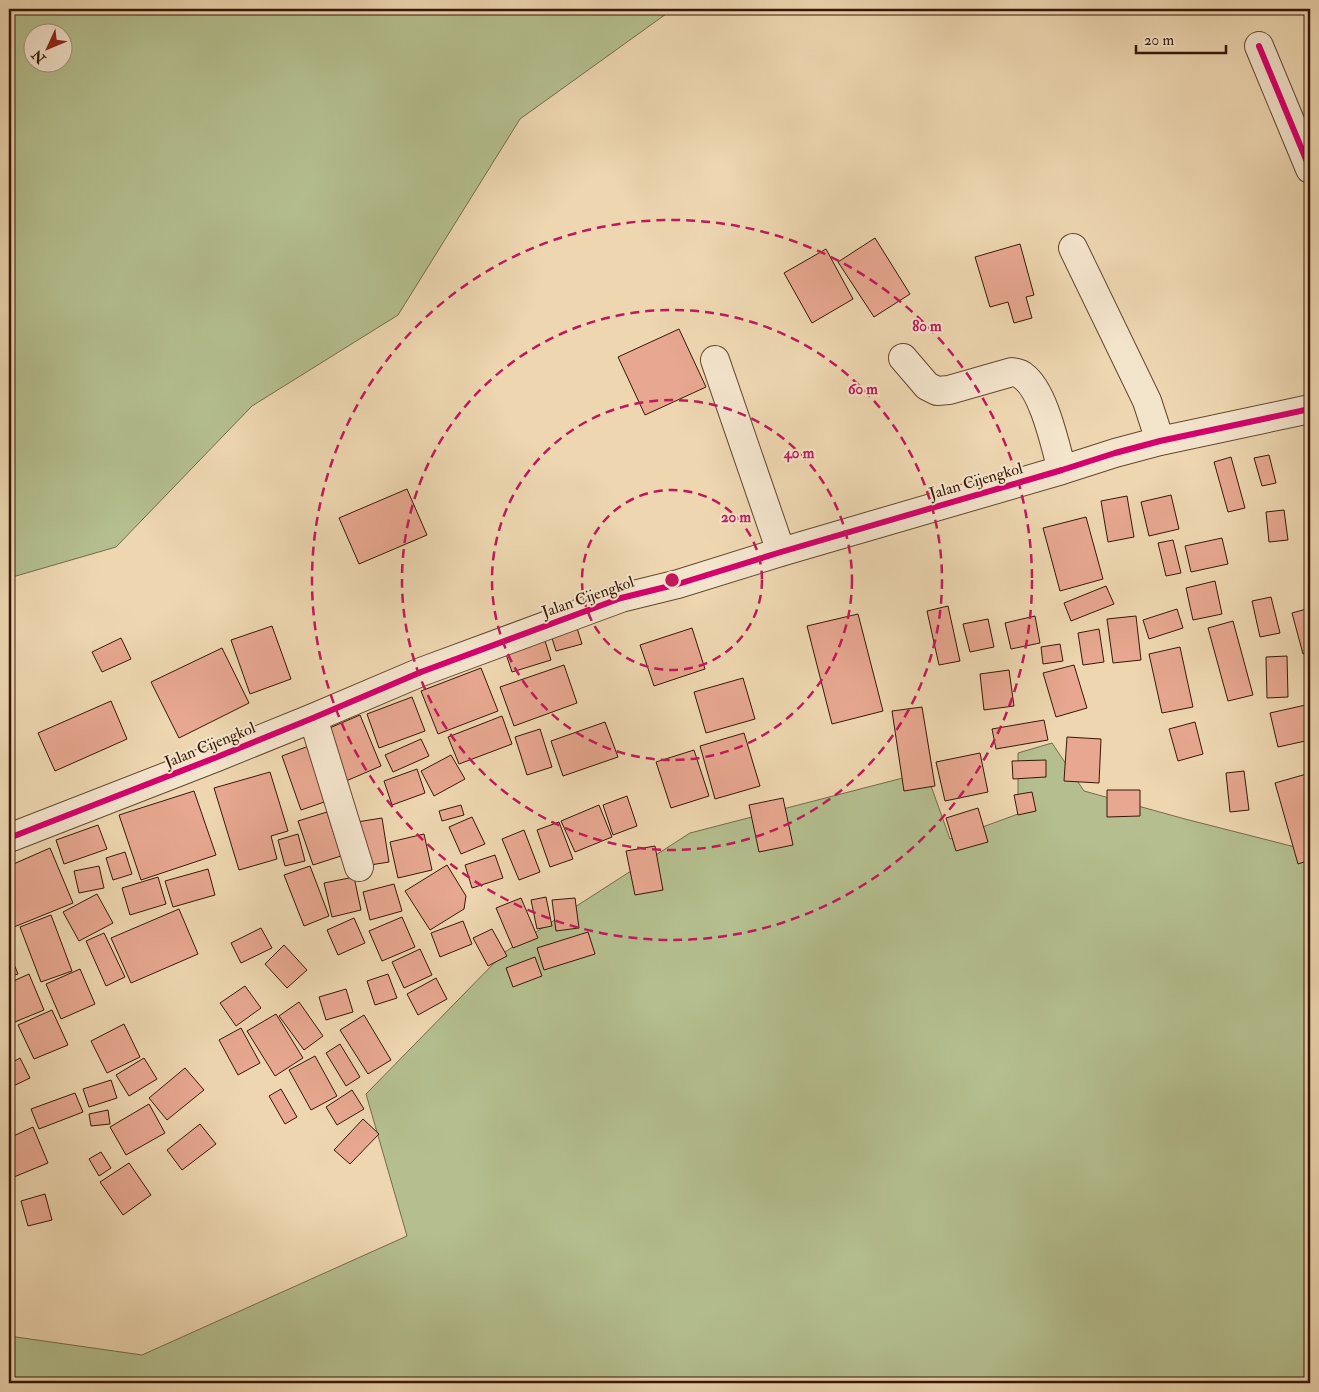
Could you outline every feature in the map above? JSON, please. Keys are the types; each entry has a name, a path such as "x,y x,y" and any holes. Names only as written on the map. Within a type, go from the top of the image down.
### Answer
{"street":[{"path":"1259,46 1310,169"},
{"path":"1073,248 1147,401 1160,441"},
{"path":"903,358 927,386 937,391 949,390 1012,372 1021,374 1042,403 1062,470"},
{"path":"715,360 781,552"},
{"name":"Jalan Cijengkol","path":"9,838 313,718 422,672 621,598 678,584 1115,453 1160,441 1310,409"},
{"path":"313,718 359,867"}],"green space":[{"path":"9,9 673,9 520,119 398,315 252,406 116,547 9,578"},
{"path":"1052,743 1084,791 1307,850 1310,853 1310,1383 9,1383 9,1336 142,1355 407,1236 366,1094 505,952 690,833 926,772 950,839 1018,814 1018,753"}],"building":[{"path":"875,238 910,294 874,317 838,262"},
{"path":"1020,244 1034,295 1026,297 1032,318 1014,323 1008,302 990,307 975,257"},
{"path":"826,249 853,299 812,323 784,273"},
{"path":"679,329 706,387 645,415 618,357"},
{"path":"1269,455 1276,483 1262,486 1254,458"},
{"path":"1231,457 1245,508 1228,512 1214,462"},
{"path":"407,489 427,535 359,564 339,518"},
{"path":"1171,495 1179,529 1149,536 1141,502"},
{"path":"1127,496 1134,537 1108,542 1101,501"},
{"path":"1284,510 1288,540 1269,542 1266,512"},
{"path":"1086,517 1103,579 1060,591 1043,528"},
{"path":"1222,538 1228,564 1191,572 1185,546"},
{"path":"1173,540 1181,573 1166,576 1158,543"},
{"path":"1215,581 1222,614 1193,620 1186,588"},
{"path":"1106,586 1114,604 1071,621 1064,603"},
{"path":"1271,597 1280,633 1260,637 1252,601"},
{"path":"948,606 960,661 939,665 927,611"},
{"path":"1310,608 1310,652 1303,654 1292,613"},
{"path":"1177,609 1183,628 1149,639 1143,620"},
{"path":"858,614 883,711 832,724 807,626"},
{"path":"1035,616 1040,643 1011,649 1005,623"},
{"path":"1136,616 1141,660 1113,663 1107,619"},
{"path":"988,619 994,647 970,652 963,624"},
{"path":"1233,621 1253,695 1228,701 1208,628"},
{"path":"272,626 291,679 250,694 231,640"},
{"path":"577,628 582,644 556,651 551,635"},
{"path":"692,628 705,669 654,686 640,645"},
{"path":"1099,629 1104,662 1083,665 1078,633"},
{"path":"121,638 131,659 102,672 92,652"},
{"path":"545,641 551,660 512,672 506,654"},
{"path":"1060,644 1063,661 1043,664 1041,647"},
{"path":"1180,647 1193,707 1162,713 1149,654"},
{"path":"222,648 249,703 179,738 151,682"},
{"path":"1287,656 1288,697 1267,698 1266,657"},
{"path":"564,665 577,703 514,726 500,687"},
{"path":"1074,665 1087,708 1056,717 1043,673"},
{"path":"481,668 498,711 438,734 421,691"},
{"path":"1009,670 1014,706 984,710 980,674"},
{"path":"743,678 755,719 706,733 694,692"},
{"path":"412,697 425,731 379,748 367,714"},
{"path":"111,701 127,739 55,771 38,733"},
{"path":"1310,704 1310,740 1278,747 1270,713"},
{"path":"922,707 935,786 904,791 892,711"},
{"path":"360,715 381,766 346,781 325,730"},
{"path":"502,716 512,744 459,764 448,737"},
{"path":"1044,720 1048,740 996,749 992,729"},
{"path":"605,722 618,757 563,776 551,741"},
{"path":"1195,722 1203,754 1178,761 1169,729"},
{"path":"540,729 552,767 527,775 515,737"},
{"path":"744,733 760,786 715,799 700,746"},
{"path":"1067,737 1101,739 1099,783 1064,781"},
{"path":"421,739 429,756 393,772 385,755"},
{"path":"314,744 333,799 301,810 282,756"},
{"path":"694,750 709,796 671,808 656,762"},
{"path":"980,753 988,792 945,801 936,762"},
{"path":"451,755 465,779 434,796 421,771"},
{"path":"1046,760 1046,777 1013,779 1012,761"},
{"path":"417,769 425,793 392,805 384,781"},
{"path":"1244,771 1249,810 1230,812 1226,773"},
{"path":"270,772 288,831 271,836 277,859 239,870 214,788"},
{"path":"1310,773 1310,860 1298,864 1275,783"},
{"path":"1107,790 1140,790 1140,816 1107,817"},
{"path":"194,791 216,855 141,880 119,815"},
{"path":"1032,792 1036,811 1018,815 1014,795"},
{"path":"627,796 637,826 613,835 603,805"},
{"path":"783,798 793,845 759,852 749,805"},
{"path":"461,805 464,815 442,821 439,811"},
{"path":"599,805 612,837 575,852 561,821"},
{"path":"978,808 988,842 956,851 946,818"},
{"path":"327,812 341,856 313,865 298,821"},
{"path":"472,817 485,844 461,854 449,827"},
{"path":"382,818 389,862 364,866 357,822"},
{"path":"559,822 573,859 550,867 537,830"},
{"path":"98,825 107,849 64,864 56,840"},
{"path":"524,830 540,872 519,880 502,839"},
{"path":"298,834 305,861 285,866 278,840"},
{"path":"424,834 432,870 398,878 390,842"},
{"path":"655,846 663,890 635,895 626,851"},
{"path":"50,848 73,903 9,929 9,866"},
{"path":"125,852 132,874 113,880 106,858"},
{"path":"495,855 503,878 472,888 465,865"},
{"path":"447,865 466,896 464,909 430,930 405,891"},
{"path":"99,866 104,888 79,893 74,871"},
{"path":"310,866 329,916 304,926 284,875"},
{"path":"208,869 215,895 173,907 165,881"},
{"path":"158,877 166,904 130,915 122,888"},
{"path":"354,877 361,910 332,917 324,883"},
{"path":"394,884 402,911 370,920 363,892"},
{"path":"97,894 113,923 79,941 63,912"},
{"path":"546,897 552,926 537,929 531,900"},
{"path":"521,898 538,938 513,948 496,908"},
{"path":"575,898 579,928 556,931 552,900"},
{"path":"179,909 198,954 131,983 111,938"},
{"path":"51,915 72,971 41,982 20,927"},
{"path":"402,917 415,947 382,961 369,931"},
{"path":"354,918 365,943 338,955 327,930"},
{"path":"463,921 472,944 440,957 431,933"},
{"path":"261,928 272,948 241,963 231,943"},
{"path":"492,929 507,956 488,966 473,938"},
{"path":"588,932 595,954 544,970 537,948"},
{"path":"104,933 125,977 106,986 86,941"},
{"path":"284,945 307,970 287,988 265,964"},
{"path":"420,949 432,975 404,988 392,962"},
{"path":"9,952 18,974 9,977"},
{"path":"535,957 542,976 513,987 506,968"},
{"path":"80,969 95,1004 61,1019 46,984"},
{"path":"29,974 44,1010 10,1024 9,983"},
{"path":"388,974 397,998 375,1005 367,981"},
{"path":"436,978 447,999 418,1015 407,994"},
{"path":"245,986 261,1008 236,1026 220,1003"},
{"path":"346,989 353,1012 326,1020 319,997"},
{"path":"299,1002 323,1036 304,1050 279,1016"},
{"path":"52,1010 68,1045 34,1059 18,1025"},
{"path":"276,1014 303,1058 275,1076 247,1031"},
{"path":"364,1015 391,1060 368,1074 340,1030"},
{"path":"124,1024 140,1057 107,1073 91,1041"},
{"path":"241,1028 260,1063 238,1075 219,1040"},
{"path":"340,1044 360,1077 346,1086 326,1053"},
{"path":"315,1056 337,1096 311,1110 289,1070"},
{"path":"20,1058 30,1078 9,1088 9,1064"},
{"path":"144,1058 157,1079 129,1096 116,1075"},
{"path":"185,1068 204,1090 167,1120 149,1098"},
{"path":"111,1080 117,1098 89,1107 83,1089"},
{"path":"281,1089 297,1117 285,1124 269,1096"},
{"path":"352,1090 364,1109 337,1125 326,1107"},
{"path":"75,1093 83,1112 39,1129 31,1109"},
{"path":"149,1104 165,1133 126,1155 110,1127"},
{"path":"108,1110 110,1124 91,1126 89,1114"},
{"path":"363,1119 379,1134 350,1164 334,1150"},
{"path":"200,1124 216,1144 182,1170 167,1150"},
{"path":"33,1127 48,1163 9,1179 9,1138"},
{"path":"101,1152 111,1168 99,1176 89,1159"},
{"path":"129,1163 151,1195 123,1215 100,1182"},
{"path":"45,1194 52,1220 28,1226 21,1201"}],"cycle path":[{"path":"1259,46 1310,169"},
{"path":"9,838 217,757 421,672 621,598 678,584 1115,453 1160,441 1310,409"}]}
